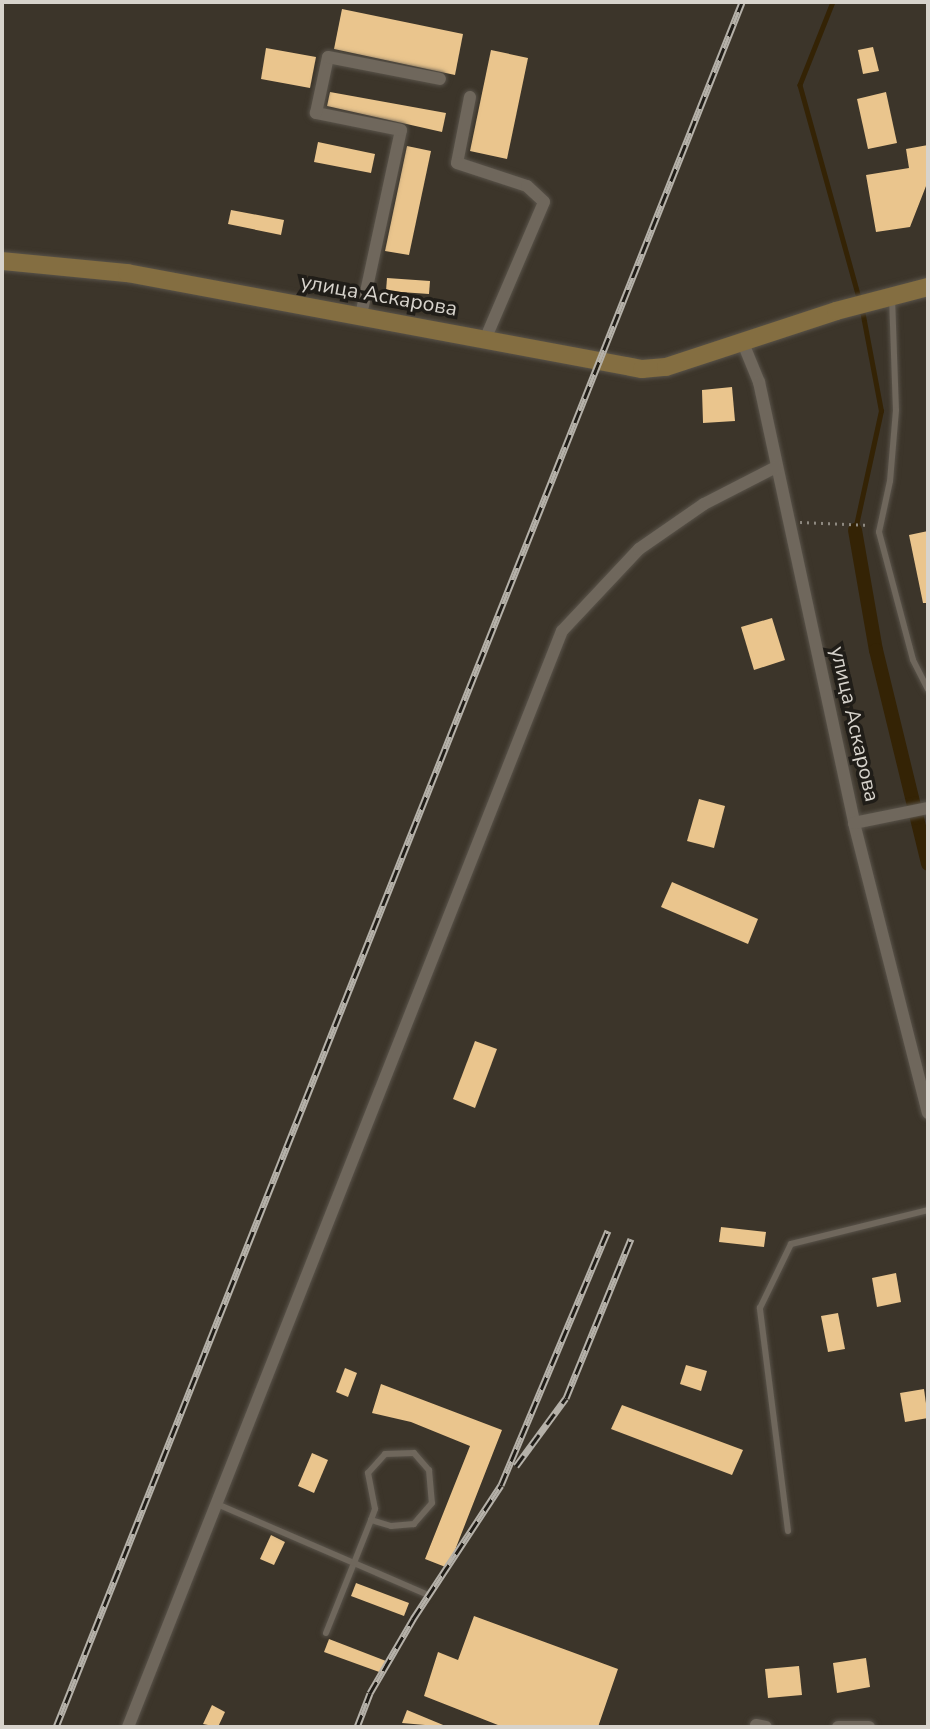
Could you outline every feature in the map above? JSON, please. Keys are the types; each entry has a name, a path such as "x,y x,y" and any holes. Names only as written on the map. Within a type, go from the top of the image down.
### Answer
{"main road":[{"name":"улица Аскарова","path":"2,261 127,273 486,337 642,369 666,367 835,311 928,287"}],"street":[{"path":"361,315 401,130 316,113 328,57 440,79"},
{"path":"470,97 457,163 527,186 544,202 486,337"},
{"name":"улица Аскарова","path":"743,343 759,382 786,523 853,823 928,1113"},
{"path":"128,1727 562,631 639,550 704,504 776,467"},
{"path":"853,823 928,808"},
{"path":"838,1727 869,1727"}],"lane":[{"path":"886,297 896,410 890,481 880,526 913,660 928,689"},
{"path":"788,1531 760,1308 791,1244 928,1210"},
{"path":"326,1633 370,1520 375,1509 368,1473 385,1454 414,1452 429,1471 432,1503 414,1524 391,1526 370,1520"},
{"path":"215,1503 426,1594"}],"path":[{"path":"786,523 837,521 880,526"}],"building":[{"path":"342,9 463,34 455,75 334,49"},
{"path":"873,47 879,71 863,74 858,50"},
{"path":"266,48 316,57 310,88 261,79"},
{"path":"491,50 528,58 507,159 470,151"},
{"path":"330,92 446,113 442,132 327,106"},
{"path":"886,92 897,143 868,149 857,99"},
{"path":"318,142 375,154 371,173 314,162"},
{"path":"928,145 928,181 910,227 876,232 866,175 909,168 906,149"},
{"path":"407,146 431,151 409,255 385,251"},
{"path":"231,210 284,220 281,235 228,224"},
{"path":"387,278 430,281 429,294 386,291"},
{"path":"732,387 735,421 703,423 702,390"},
{"path":"928,531 928,603 923,603 909,535"},
{"path":"772,618 785,660 754,670 741,627"},
{"path":"699,799 725,806 714,848 687,841"},
{"path":"672,882 758,919 748,944 661,907"},
{"path":"475,1041 497,1049 475,1108 453,1099"},
{"path":"721,1227 766,1232 764,1247 719,1242"},
{"path":"896,1273 901,1302 877,1307 872,1278"},
{"path":"838,1313 845,1349 828,1352 821,1316"},
{"path":"686,1365 707,1371 701,1391 680,1384"},
{"path":"345,1368 357,1373 348,1397 336,1392"},
{"path":"381,1384 502,1430 448,1568 425,1559 470,1446 411,1422 372,1413"},
{"path":"924,1389 928,1418 905,1422 900,1393"},
{"path":"622,1405 743,1450 732,1475 611,1429"},
{"path":"312,1453 328,1460 314,1493 298,1486"},
{"path":"271,1535 285,1542 274,1565 260,1559"},
{"path":"356,1583 409,1603 404,1616 351,1596"},
{"path":"474,1616 618,1669 598,1727 503,1727 424,1696 438,1652 458,1660"},
{"path":"329,1639 386,1661 382,1673 324,1652"},
{"path":"866,1658 870,1687 837,1693 833,1663"},
{"path":"799,1666 802,1695 768,1698 765,1669"},
{"path":"212,1705 225,1712 218,1727 203,1724"},
{"path":"407,1710 448,1727 402,1723"}],"waterway":[{"path":"833,2 800,85 860,301"},
{"path":"855,530 881,411 862,310"},
{"path":"855,530 876,650 928,864"}],"railway":[{"path":"56,1727 742,2"},
{"path":"357,1727 370,1693 413,1619 501,1485 608,1231"},
{"path":"516,1466 566,1398 631,1239"}]}
